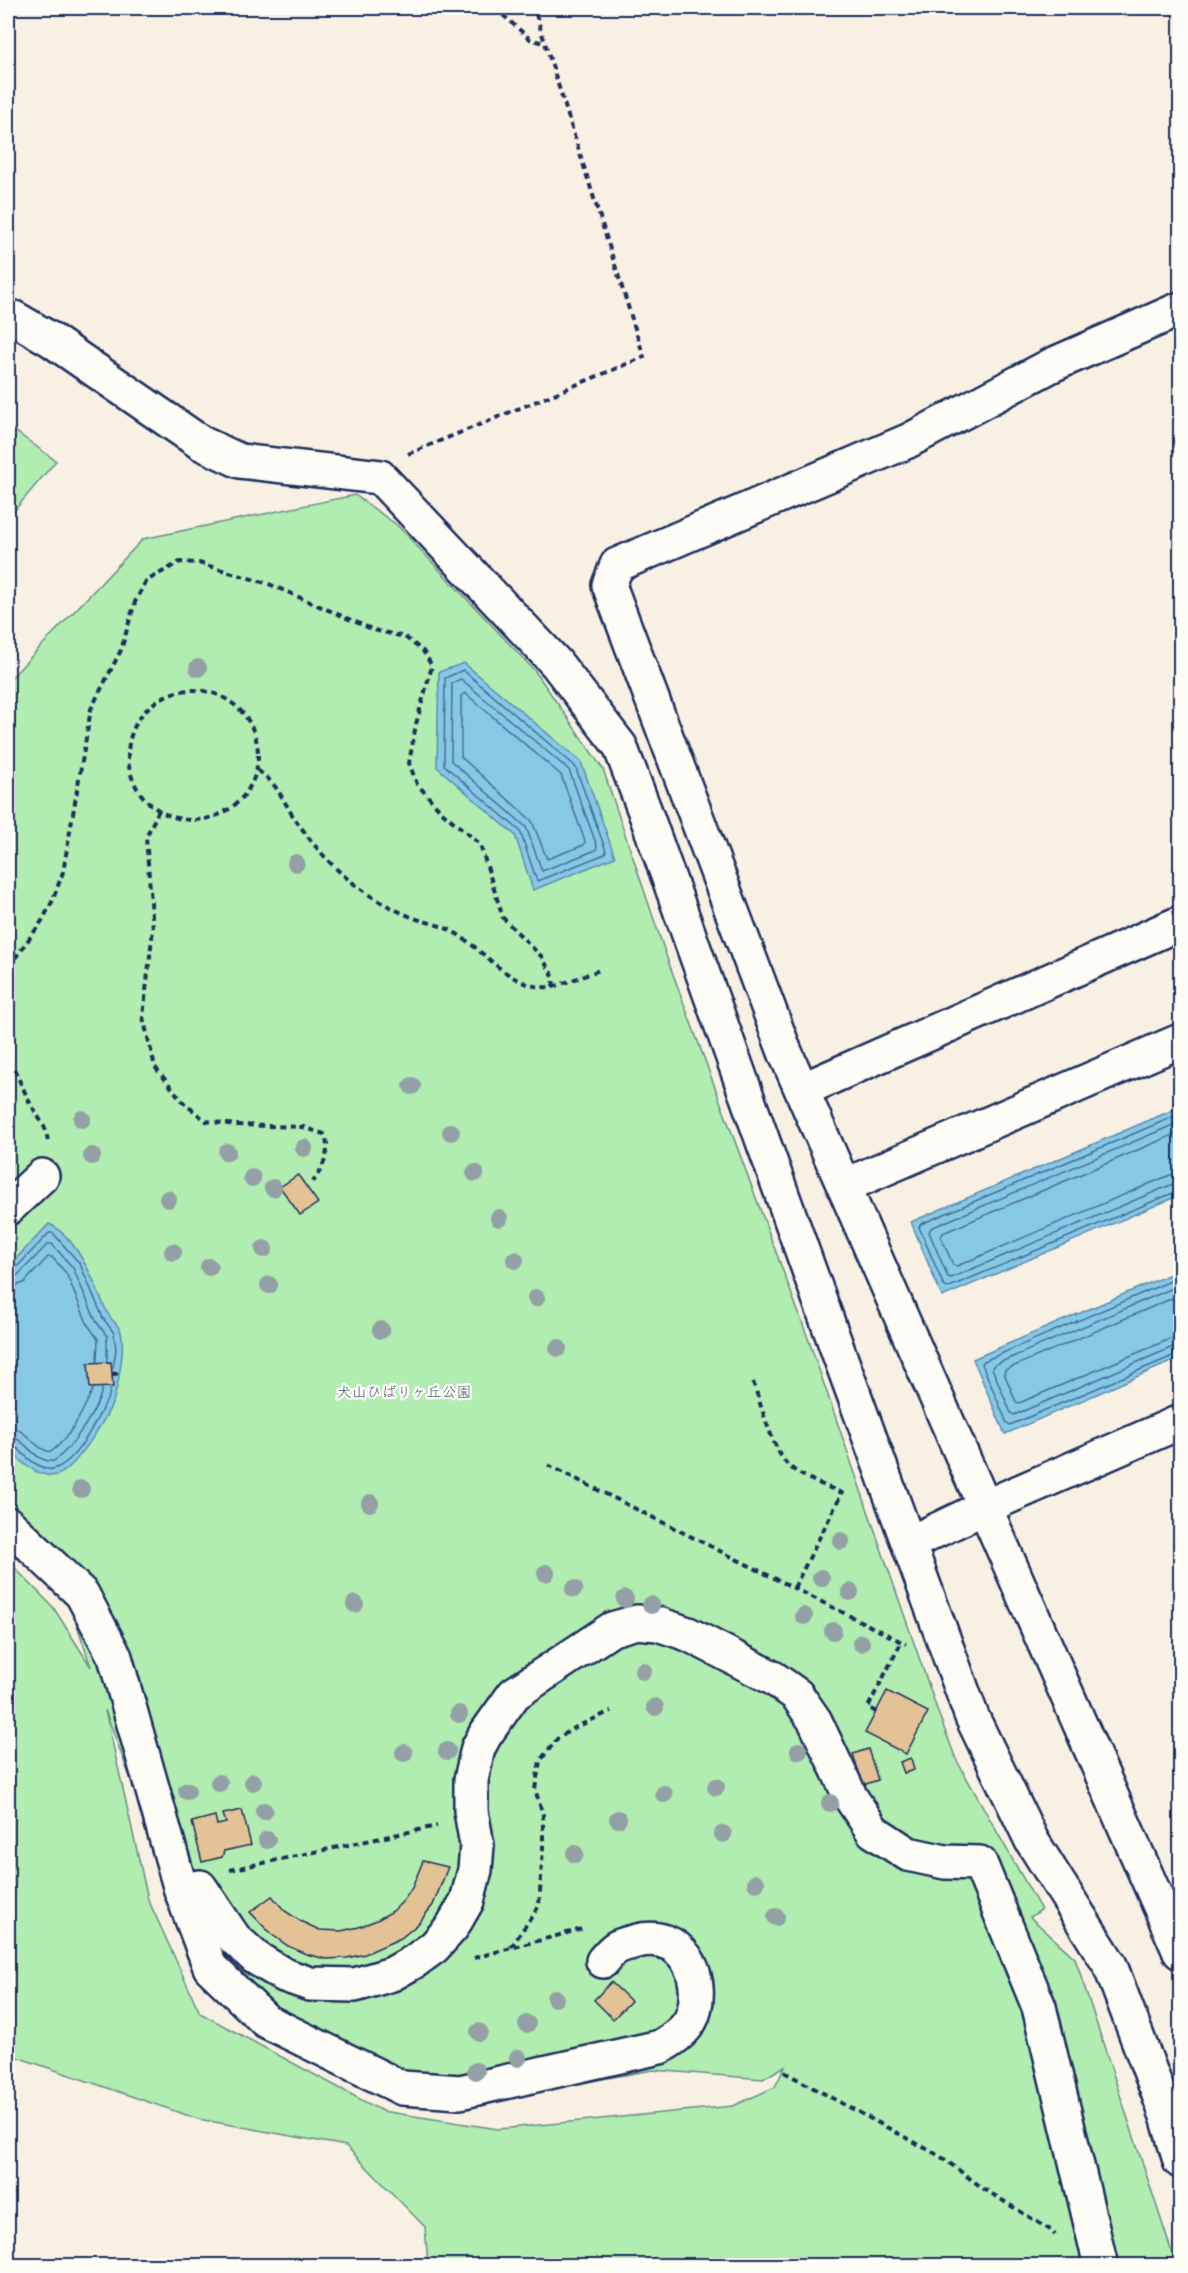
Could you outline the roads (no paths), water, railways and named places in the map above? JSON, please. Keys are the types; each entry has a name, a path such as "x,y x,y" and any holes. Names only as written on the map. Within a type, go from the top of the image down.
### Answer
{"street":[{"path":"1176,1932 785,1053 609,585 617,565 908,441 1052,364 1180,309"},
{"path":"8,317 14,318 50,339 201,443 240,461 380,477 556,663 620,746 972,1717 1032,1841 1110,1965 1167,2116 1180,2161"},
{"path":"802,1090 1180,923"},
{"path":"844,1186 1180,1041"},
{"path":"8,1208 42,1176"},
{"path":"910,1543 985,1507 1180,1422"},
{"path":"8,1524 82,1594 115,1657 190,1888 210,1966 266,2021 402,2088 459,2092 660,2047 675,2038 687,2026 694,2012 696,1997 693,1967 685,1954 657,1939 643,1940 614,1947 603,1961"},
{"path":"190,1888 234,1938 256,1958 284,1975 310,1984 355,1984 392,1974 435,1947 452,1927 467,1901 475,1870 477,1845 471,1780 478,1748 514,1694 612,1629 637,1622 657,1624 688,1634 773,1678 797,1695 815,1721 851,1798 873,1831 908,1854 945,1862 980,1863 1039,2007 1101,2265"}],"water":[{"path":"464,663 581,762 615,857 533,890 515,835 437,767 439,672"},
{"path":"1180,1107 1180,1195 942,1297 911,1222"},
{"path":"49,1224 64,1234 82,1259 108,1314 120,1329 122,1338 117,1389 107,1414 73,1463 57,1475 43,1474 29,1467 8,1447 8,1267"},
{"path":"1180,1270 1180,1358 1005,1434 973,1359"}],"park label":[{"name":"犬山ひばりヶ丘公園","path":"404,1392"}]}
